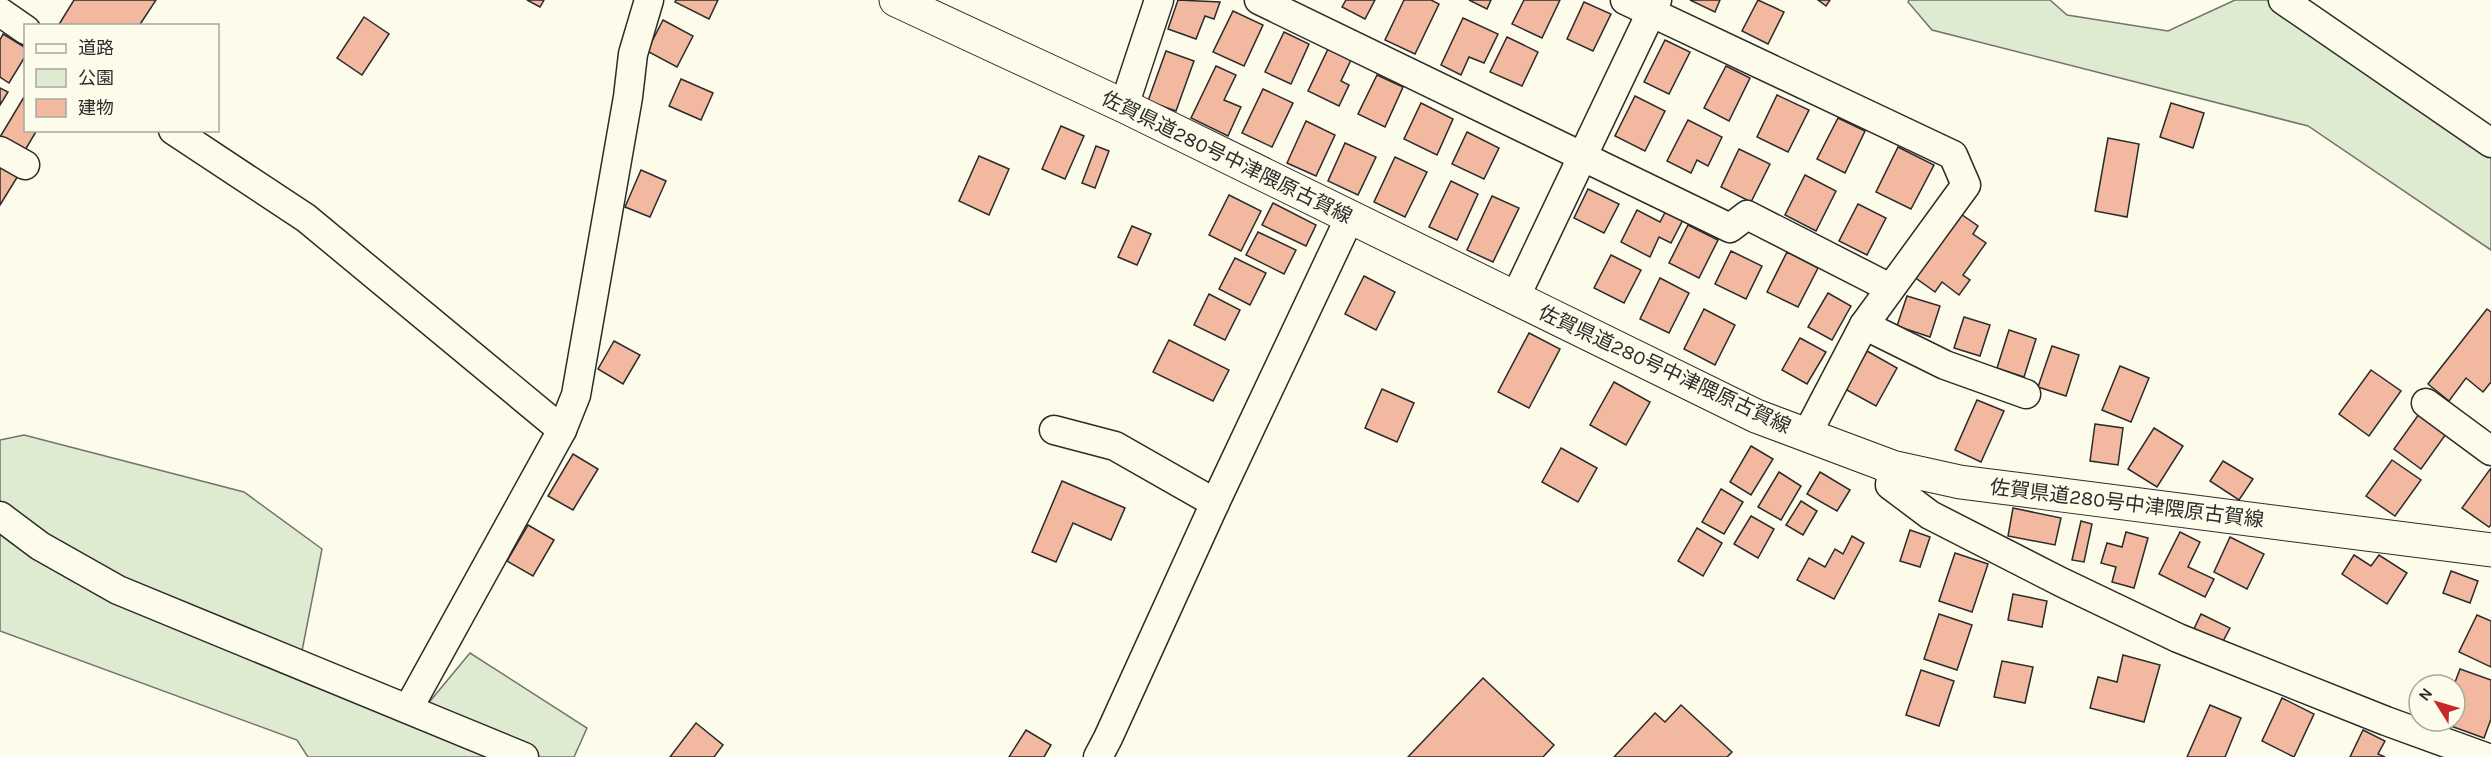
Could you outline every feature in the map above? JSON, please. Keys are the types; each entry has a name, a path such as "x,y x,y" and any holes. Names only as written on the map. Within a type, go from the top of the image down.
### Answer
{"main road":[{"name":"佐賀県道280号中津隈原古賀線","path":"896,0 1124,106 1756,416 1892,467 1960,482 2491,550"}],"street":[{"path":"408,709 562,430 576,395 624,120 633,54 649,0"},
{"path":"1124,106 1159,0"},
{"path":"1259,0 1730,228 1747,215 1890,288"},
{"path":"1625,0 1654,6 1953,154 1966,185 1864,325 1806,436"},
{"path":"2283,0 2491,143"},
{"path":"1515,298 1654,6"},
{"path":"0,12 24,29"},
{"path":"176,132 306,218 562,430"},
{"path":"0,151 25,165"},
{"path":"1098,757 1350,217"},
{"path":"1864,325 1945,364 2026,394"},
{"path":"2426,403 2491,452"},
{"path":"1054,430 1115,446 1215,503"},
{"path":"1892,467 1890,485 1930,515 2061,582 2178,638 2386,721 2485,757"},
{"path":"0,516 40,546 118,590 524,757"}],"green space":[{"path":"1909,0 2050,0 2067,15 2168,31 2235,0 2268,0 2491,157 2491,250 2308,126 1932,30 1908,2"},
{"path":"24,435 244,492 322,549 301,656 426,706 470,653 587,728 574,757 308,757 297,740 0,631 0,440"}],"building":[{"path":"74,0 156,0 140,24 59,24"},
{"path":"527,0 544,0 540,7"},
{"path":"676,0 718,0 709,19 675,2"},
{"path":"1178,0 1220,2 1214,19 1205,16 1196,39 1168,29"},
{"path":"1346,0 1375,0 1365,19 1342,7"},
{"path":"1404,0 1431,0 1439,4 1415,54 1385,40"},
{"path":"1469,0 1491,0 1487,9"},
{"path":"1524,0 1560,0 1542,38 1512,24"},
{"path":"1690,0 1720,0 1715,12"},
{"path":"1758,0 1784,12 1768,44 1742,31"},
{"path":"1818,0 1830,0 1826,6"},
{"path":"1584,2 1611,14 1593,51 1567,39"},
{"path":"1233,11 1263,25 1244,66 1213,52"},
{"path":"364,17 389,34 362,75 337,58"},
{"path":"1463,18 1498,34 1484,63 1469,57 1461,75 1441,65"},
{"path":"663,20 693,36 677,67 647,51"},
{"path":"1284,32 1309,44 1291,84 1265,72"},
{"path":"3,34 24,47 24,58 9,83 0,77 0,40"},
{"path":"1507,37 1538,52 1522,86 1490,72"},
{"path":"1665,40 1690,52 1669,94 1644,82"},
{"path":"1328,49 1351,60 1341,81 1349,85 1339,106 1308,91"},
{"path":"1166,51 1194,61 1176,111 1148,101"},
{"path":"1216,66 1236,75 1224,100 1241,107 1228,136 1191,118"},
{"path":"1726,66 1750,78 1729,121 1704,108"},
{"path":"1377,75 1403,87 1385,127 1358,114"},
{"path":"681,79 713,93 701,120 669,106"},
{"path":"0,88 8,92 0,105"},
{"path":"1263,89 1293,103 1272,147 1242,133"},
{"path":"1777,95 1809,110 1788,152 1757,137"},
{"path":"1635,96 1665,111 1645,151 1615,136"},
{"path":"24,97 24,132 36,132 24,152 0,137"},
{"path":"1421,103 1453,119 1437,155 1404,139"},
{"path":"2171,103 2204,113 2193,148 2160,137"},
{"path":"1838,118 1865,131 1845,173 1817,159"},
{"path":"1688,120 1722,137 1708,166 1697,160 1691,173 1667,161"},
{"path":"1306,121 1335,135 1316,176 1287,163"},
{"path":"1061,126 1084,136 1065,179 1042,169"},
{"path":"1467,132 1499,148 1484,179 1452,164"},
{"path":"2108,138 2139,144 2127,217 2095,211"},
{"path":"1345,143 1376,157 1358,195 1328,181"},
{"path":"1096,146 1109,151 1095,188 1082,183"},
{"path":"1898,147 1934,165 1911,209 1876,192"},
{"path":"1739,149 1770,164 1751,202 1721,187"},
{"path":"979,156 1009,169 989,215 959,201"},
{"path":"1395,157 1427,172 1405,217 1374,202"},
{"path":"0,159 21,171 0,205"},
{"path":"641,170 666,181 650,217 625,207"},
{"path":"1805,175 1836,191 1816,231 1785,215"},
{"path":"1451,181 1478,194 1457,240 1429,227"},
{"path":"1588,189 1619,204 1604,233 1574,218"},
{"path":"1229,195 1261,211 1241,251 1209,235"},
{"path":"1492,196 1519,208 1493,262 1467,250"},
{"path":"1273,203 1316,225 1306,246 1262,225"},
{"path":"1858,204 1886,218 1867,255 1839,241"},
{"path":"1669,205 1686,214 1671,243 1659,237 1650,257 1621,242 1637,210 1660,222"},
{"path":"1958,212 1978,226 1973,234 1986,243 1963,275 1970,280 1959,295 1942,282 1935,292 1913,276"},
{"path":"1688,225 1718,240 1699,278 1669,263"},
{"path":"1132,226 1151,234 1137,265 1118,257"},
{"path":"1258,232 1296,250 1284,274 1246,255"},
{"path":"1731,251 1762,266 1746,299 1715,284"},
{"path":"1787,252 1818,268 1798,307 1767,292"},
{"path":"1611,255 1641,270 1624,303 1594,288"},
{"path":"1235,258 1266,273 1250,305 1219,289"},
{"path":"1364,276 1395,292 1376,330 1345,314"},
{"path":"1660,278 1689,293 1669,333 1640,319"},
{"path":"1828,293 1851,306 1832,340 1808,327"},
{"path":"1209,294 1240,310 1225,340 1194,325"},
{"path":"1907,296 1940,306 1930,337 1897,326"},
{"path":"1704,309 1735,325 1715,365 1684,349"},
{"path":"2487,309 2491,312 2491,382 2483,392 2466,378 2449,401 2428,384"},
{"path":"1964,317 1990,325 1980,356 1954,348"},
{"path":"2009,330 2036,339 2024,377 1997,368"},
{"path":"1529,333 1560,349 1529,408 1498,392"},
{"path":"1800,338 1826,352 1807,384 1782,370"},
{"path":"1169,340 1229,370 1213,401 1153,372"},
{"path":"614,341 640,355 623,384 598,369"},
{"path":"2052,346 2079,355 2066,396 2038,387"},
{"path":"1867,351 1897,368 1876,406 1845,389"},
{"path":"2120,366 2149,378 2131,422 2102,410"},
{"path":"2371,370 2401,391 2369,436 2339,414"},
{"path":"1614,382 1650,402 1626,445 1590,425"},
{"path":"1382,389 1414,403 1397,442 1365,428"},
{"path":"1977,400 2004,411 1981,462 1955,450"},
{"path":"2419,414 2446,434 2421,469 2394,449"},
{"path":"2095,424 2123,428 2118,465 2090,461"},
{"path":"2154,428 2183,446 2157,487 2128,469"},
{"path":"1751,446 1773,459 1751,495 1730,482"},
{"path":"1561,448 1597,468 1578,502 1542,482"},
{"path":"573,454 598,469 573,510 548,496"},
{"path":"2392,460 2421,480 2395,516 2366,496"},
{"path":"2223,461 2253,479 2239,500 2210,481"},
{"path":"2491,468 2491,525 2489,527 2462,508"},
{"path":"1779,472 1801,486 1781,520 1758,507"},
{"path":"1820,472 1850,490 1837,511 1807,494"},
{"path":"1062,481 1125,508 1111,540 1073,523 1056,562 1032,552"},
{"path":"1721,489 1743,502 1724,534 1702,522"},
{"path":"1801,501 1817,511 1803,535 1786,525"},
{"path":"2013,508 2061,518 2055,545 2008,536"},
{"path":"1751,516 1774,529 1758,558 1734,544"},
{"path":"2081,521 2092,524 2084,562 2072,560"},
{"path":"528,525 554,540 533,576 507,561"},
{"path":"1697,528 1722,543 1703,576 1678,561"},
{"path":"1910,530 1930,537 1920,567 1900,561"},
{"path":"2126,532 2148,538 2134,588 2112,582 2116,567 2101,563 2107,543 2122,547"},
{"path":"2180,532 2200,542 2188,567 2214,579 2205,597 2159,574"},
{"path":"1852,536 1864,543 1834,599 1797,580 1809,558 1825,567 1835,549 1843,554"},
{"path":"2230,537 2264,554 2247,589 2214,572"},
{"path":"1955,553 1988,564 1972,612 1939,601"},
{"path":"2354,555 2371,566 2379,555 2407,573 2387,604 2342,574"},
{"path":"2451,571 2478,581 2470,603 2443,593"},
{"path":"2013,594 2047,601 2042,627 2008,620"},
{"path":"1939,614 1972,625 1957,670 1924,659"},
{"path":"2201,614 2230,628 2221,645 2193,631"},
{"path":"2477,615 2491,621 2491,667 2459,652"},
{"path":"2123,655 2160,665 2144,722 2090,708 2098,677 2117,682"},
{"path":"2002,661 2033,667 2025,703 1994,697"},
{"path":"2460,669 2491,680 2491,719 2484,738 2467,732 2467,673 2458,673"},
{"path":"1921,670 1954,681 1939,726 1906,715"},
{"path":"1483,678 1554,745 1543,757 1408,757"},
{"path":"2282,698 2314,714 2294,757 2262,741"},
{"path":"1681,705 1732,752 1727,757 1614,757 1655,713 1665,722"},
{"path":"2210,705 2241,718 2225,757 2187,757"},
{"path":"696,723 723,745 714,757 670,757"},
{"path":"1026,730 1051,745 1044,757 1009,757"},
{"path":"2363,730 2385,741 2378,754 2385,757 2350,757"}]}
